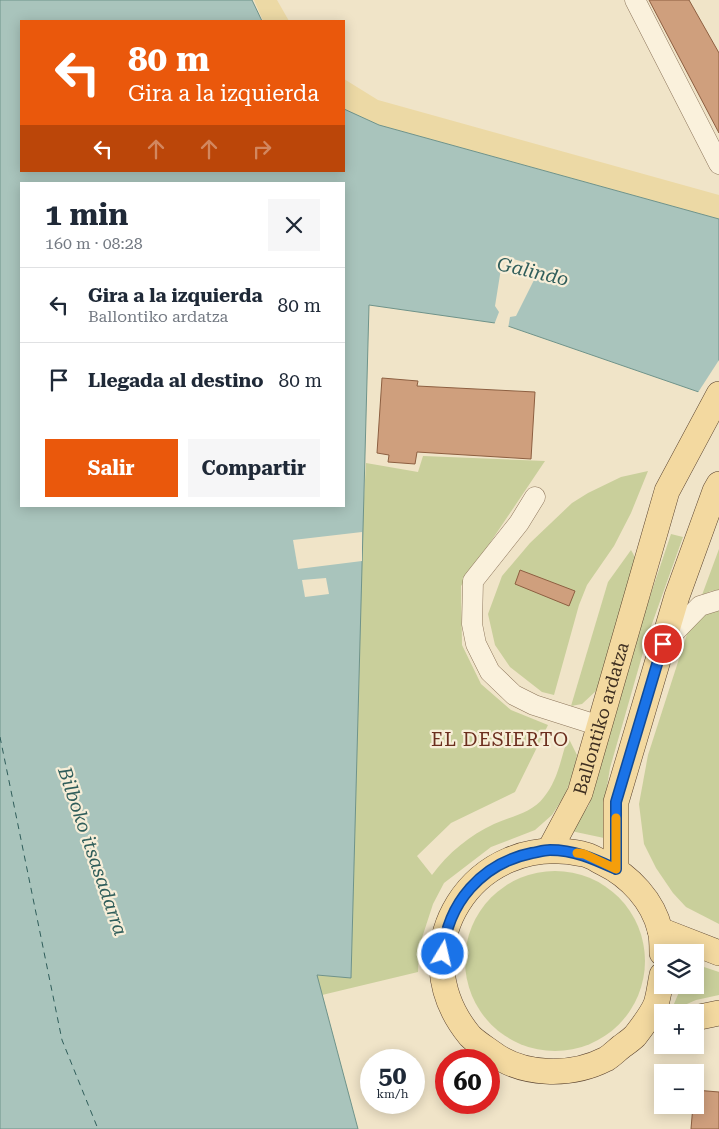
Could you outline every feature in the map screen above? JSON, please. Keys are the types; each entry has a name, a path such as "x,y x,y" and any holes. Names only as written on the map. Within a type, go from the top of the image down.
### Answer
{"main road":[{"name":"Ballontiko ardatza","path":"550,850 580,793 667,491 719,394"},
{"path":"616,869 616,802 677,596 717,487"},
{"path":"654,1031 635,1037 606,1059 571,1071 535,1071 500,1059 471,1037 451,1007 441,972 444,936 458,902 482,875 514,857 550,850 584,854 616,869 635,886 650,906 661,941 719,953"},
{"path":"635,1037 656,1005 658,994"},
{"path":"704,1016 719,1012"}],"street":[{"path":"634,0 719,164"},
{"path":"535,497 519,523 473,581 472,624 476,644 490,672 514,695 534,705 600,726"},
{"path":"663,644 700,606 719,600"}],"green space":[{"path":"423,456 545,461 461,586 462,645 481,684 511,710 548,725 515,792 451,823 417,856 432,875 452,852 468,839 485,828 534,807 544,797 553,783 559,768 568,737 577,755 574,771 565,795 552,815 535,830 491,847 444,883 433,904 419,947 418,972 322,995 316,975 351,977 362,532 366,463 418,472"},
{"path":"648,471 631,513 614,546 587,585 579,605 554,695 542,692 510,667 495,645 488,614 502,576 530,543 572,503 621,477"},
{"path":"671,534 683,537 648,635 610,768 603,811 604,838 571,831 589,805 638,632"},
{"path":"719,549 719,590 702,595"},
{"path":"631,550 636,559 597,690 582,704 571,706 608,582"},
{"path":"719,608 719,924 686,907 673,893 656,868 644,844 639,804 648,755 687,634 704,613"},
{"path":"546,871 564,871 589,878 605,886 619,897 630,911 638,927 645,952 645,970 638,995 630,1011 619,1025 605,1036 581,1047 564,1051 546,1051 529,1047 505,1036 485,1018 469,987 465,970 465,952 469,935 480,911 498,891 529,875"},
{"path":"704,967 719,972 719,995 687,1004 674,1004 678,994 704,994"}],"sand":[{"path":"254,0 277,0 288,20 263,20"},
{"path":"345,80 378,100 719,195 719,219 379,125 345,109"}],"water":[{"path":"0,0 252,0 262,20 20,20 20,172 345,172 345,109 379,125 719,219 719,399 502,324 369,305 351,978 317,975 358,1129 0,1129"}],"pier":[{"path":"503,256 538,266 536,276 516,316 510,317 508,329 494,325 499,312 495,306"},
{"path":"719,360 719,401 697,394"},
{"path":"362,532 362,561 298,569 293,540"},
{"path":"326,578 329,594 305,597 302,580"}],"building":[{"path":"649,0 689,0 719,53 719,133"},
{"path":"382,378 418,381 417,386 535,392 531,459 417,452 415,464 388,462 389,455 377,453"},
{"path":"520,570 575,591 569,606 515,584"},
{"path":"704,1091 719,1092 719,1129 691,1129 692,1114 704,1114"}],"ferry route":[{"path":"0,737 62,1040 98,1129"}],"slow traffic":[{"path":"577,853 584,854 616,869 616,818"}],"district":[{"name":"EL DESIERTO","path":"500,739"}],"route":[{"path":"443,954 444,936 458,902 482,875 514,857 550,850 584,854 616,869 616,802 663,644"}],"water label":[{"name":"Galindo","path":"533,271"},
{"name":"Bilboko itsasadarra","path":"93,851"}]}
